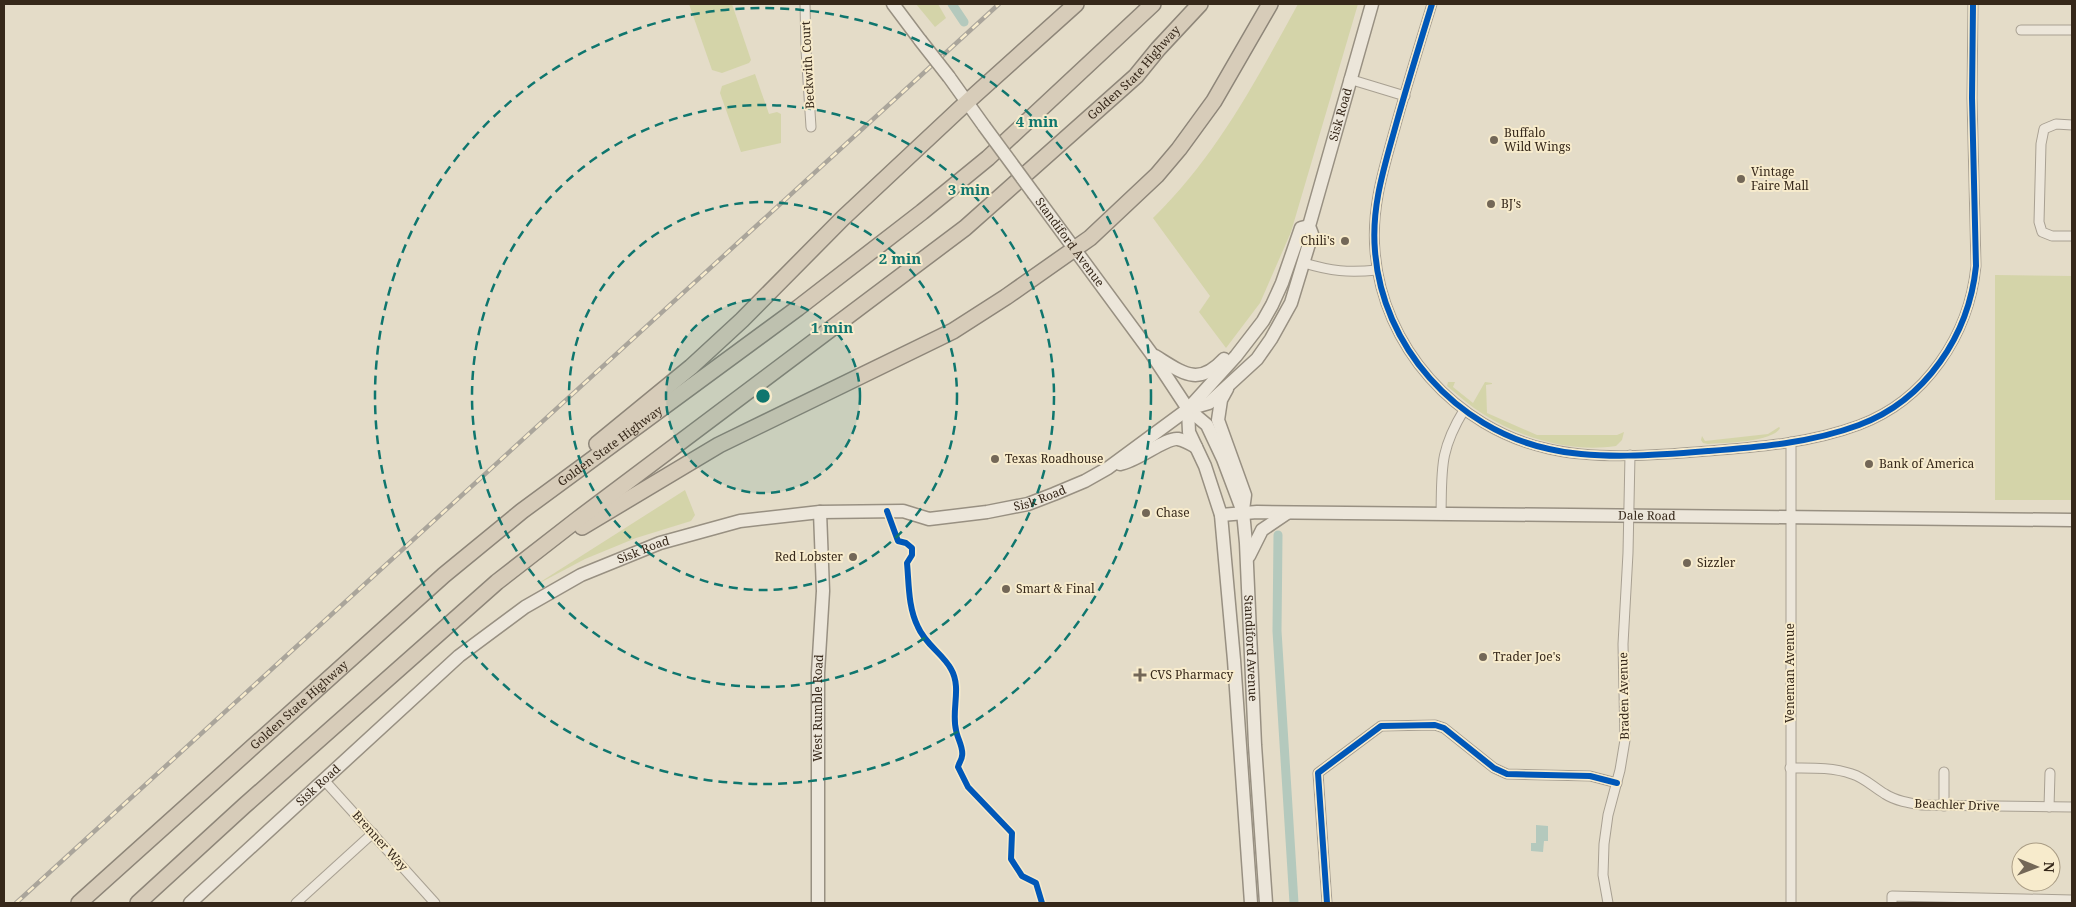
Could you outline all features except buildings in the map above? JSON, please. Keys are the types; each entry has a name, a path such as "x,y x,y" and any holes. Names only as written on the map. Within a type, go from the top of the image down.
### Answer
{"highway":[{"path":"444,575 518,504 638,412 691,367 742,320 850,212 967,102 1076,4"},
{"name":"Golden State Highway","path":"79,903 444,575 522,511 790,313 922,212 988,158 1153,4"},
{"name":"Golden State Highway","path":"138,903 244,806 497,582 965,228 1136,76 1200,4"},
{"path":"497,582 582,526 693,459 953,331 1006,297 1090,238 1129,203 1179,149 1214,101 1270,4"}],"main road":[{"name":"Standiford Avenue","path":"893,4 949,76 1151,353 1188,409 1207,425 1223,459 1243,512 1255,745 1266,903"},
{"name":"Sisk Road","path":"1188,409 1209,403 1257,358 1271,339 1291,303 1312,234 1309,226 1349,79 1372,4"},
{"name":"Sisk Road","path":"190,903 466,650 505,620 562,585 635,552 710,528 768,517 820,512 903,511 929,519 987,512 1028,504 1085,481 1113,465 1188,409 1250,339 1263,321 1282,283 1302,228 1309,226"},
{"path":"1151,353 1185,374 1196,376 1206,374 1220,363 1238,344 1282,283"},
{"path":"1231,383 1222,400 1218,420 1245,494 1243,512"},
{"name":"Standiford Avenue","path":"1188,409 1189,432 1205,466 1222,515 1251,903"},
{"path":"1113,465 1130,462 1169,439 1180,439 1196,447"},
{"name":"West Rumble Road","path":"818,903 818,673 823,590 820,512"},
{"name":"Dale Road","path":"1222,515 1243,512 2072,520"},
{"path":"1247,561 1262,530 1286,513"}],"street":[{"name":"Beckwith Court","path":"805,4 811,127"},
{"path":"1432,4 1380,180 1375,206 1374,237 1377,270 1387,308 1408,348 1428,377 1464,410 1497,431 1534,446 1575,453 1630,455 1712,451 1810,440 1861,424 1891,408 1908,396 1945,356 1960,327 1972,290 1976,256 1972,98 1973,4"},
{"path":"2021,30 2072,30"},
{"path":"1349,79 1405,96"},
{"path":"2072,125 2056,124 2044,129 2041,144 2039,222 2042,232 2052,236 2072,236"},
{"path":"1304,263 1345,272 1377,270"},
{"path":"1441,515 1442,467 1445,449 1451,433 1464,410"},
{"name":"Veneman Avenue","path":"1791,442 1791,903"},
{"name":"Braden Avenue","path":"1608,903 1604,875 1604,844 1625,740 1623,644 1630,517 1630,455"},
{"path":"1327,903 1318,773 1381,726 1435,725 1444,728 1494,768 1506,774 1590,776 1617,783"},
{"name":"Beachler Drive","path":"1790,768 1837,770 1868,781 1885,794 1898,800 1922,805 2072,807"},
{"path":"1944,772 1944,806"},
{"path":"2049,807 2050,773"},
{"name":"Brenner Way","path":"324,780 435,903"},
{"path":"296,903 373,833"},
{"path":"1892,899 2072,900"}],"green space":[{"path":"689,4 732,4 751,60 749,63 722,73 712,70"},
{"path":"916,4 938,4 946,18 935,27"},
{"path":"1298,4 1358,4 1291,232 1260,303 1226,348 1199,312 1210,296 1153,218 1197,169 1216,143 1250,89"},
{"path":"755,74 769,114 777,112 781,114 781,143 741,152 720,93 722,86"},
{"path":"1995,275 2072,276 2072,500 1995,500"},
{"path":"1448,382 1455,382 1453,387 1473,403 1485,382 1492,383 1486,385 1487,413 1537,435 1617,435 1624,432 1622,440 1616,446 1599,448 1564,445 1529,437 1497,423 1478,411 1447,386"},
{"path":"1779,427 1776,433 1747,441 1708,444 1703,443 1701,440 1702,436 1705,441 1768,434"},
{"path":"685,490 695,515 691,521 636,538 585,559 534,586"}],"shaded area":[{"path":"1536,825 1548,826 1548,841 1544,841 1543,852 1531,851 1531,843 1536,843"}],"waterway":[{"path":"952,4 964,22"},
{"path":"1278,535 1277,631 1294,903"}],"railway":[{"path":"16,903 999,4"}],"cycle path":[{"path":"1432,4 1405,92 1377,201 1374,234 1375,251 1381,286 1392,319 1409,350 1430,378 1455,403 1484,423 1515,439 1549,449 1607,456 1689,453 1766,446 1822,436 1859,425 1883,414 1905,399 1924,382 1954,340 1972,292 1976,266 1972,98 1973,4"},
{"path":"887,511 898,541 906,543 912,548 912,555 907,563 912,612 921,633 948,664 954,676 956,684 955,722 962,753 958,767 968,787 1012,833 1011,859 1022,876 1036,883 1042,903"},
{"path":"1327,903 1318,773 1381,726 1435,725 1444,728 1494,768 1507,774 1590,776 1617,783"}],"place":[{"name":"Buffalo Wild Wings","path":"1494,140"},
{"name":"Vintage Faire Mall","path":"1741,179"},
{"name":"BJ's","path":"1491,204"},
{"name":"Chili's","path":"1345,241"},
{"name":"Texas Roadhouse","path":"995,459"},
{"name":"Bank of America","path":"1869,464"},
{"name":"Chase","path":"1146,513"},
{"name":"Red Lobster","path":"853,557"},
{"name":"Sizzler","path":"1687,563"},
{"name":"Smart & Final","path":"1006,589"},
{"name":"Trader Joe's","path":"1483,657"},
{"name":"CVS Pharmacy","path":"1140,675"}]}
